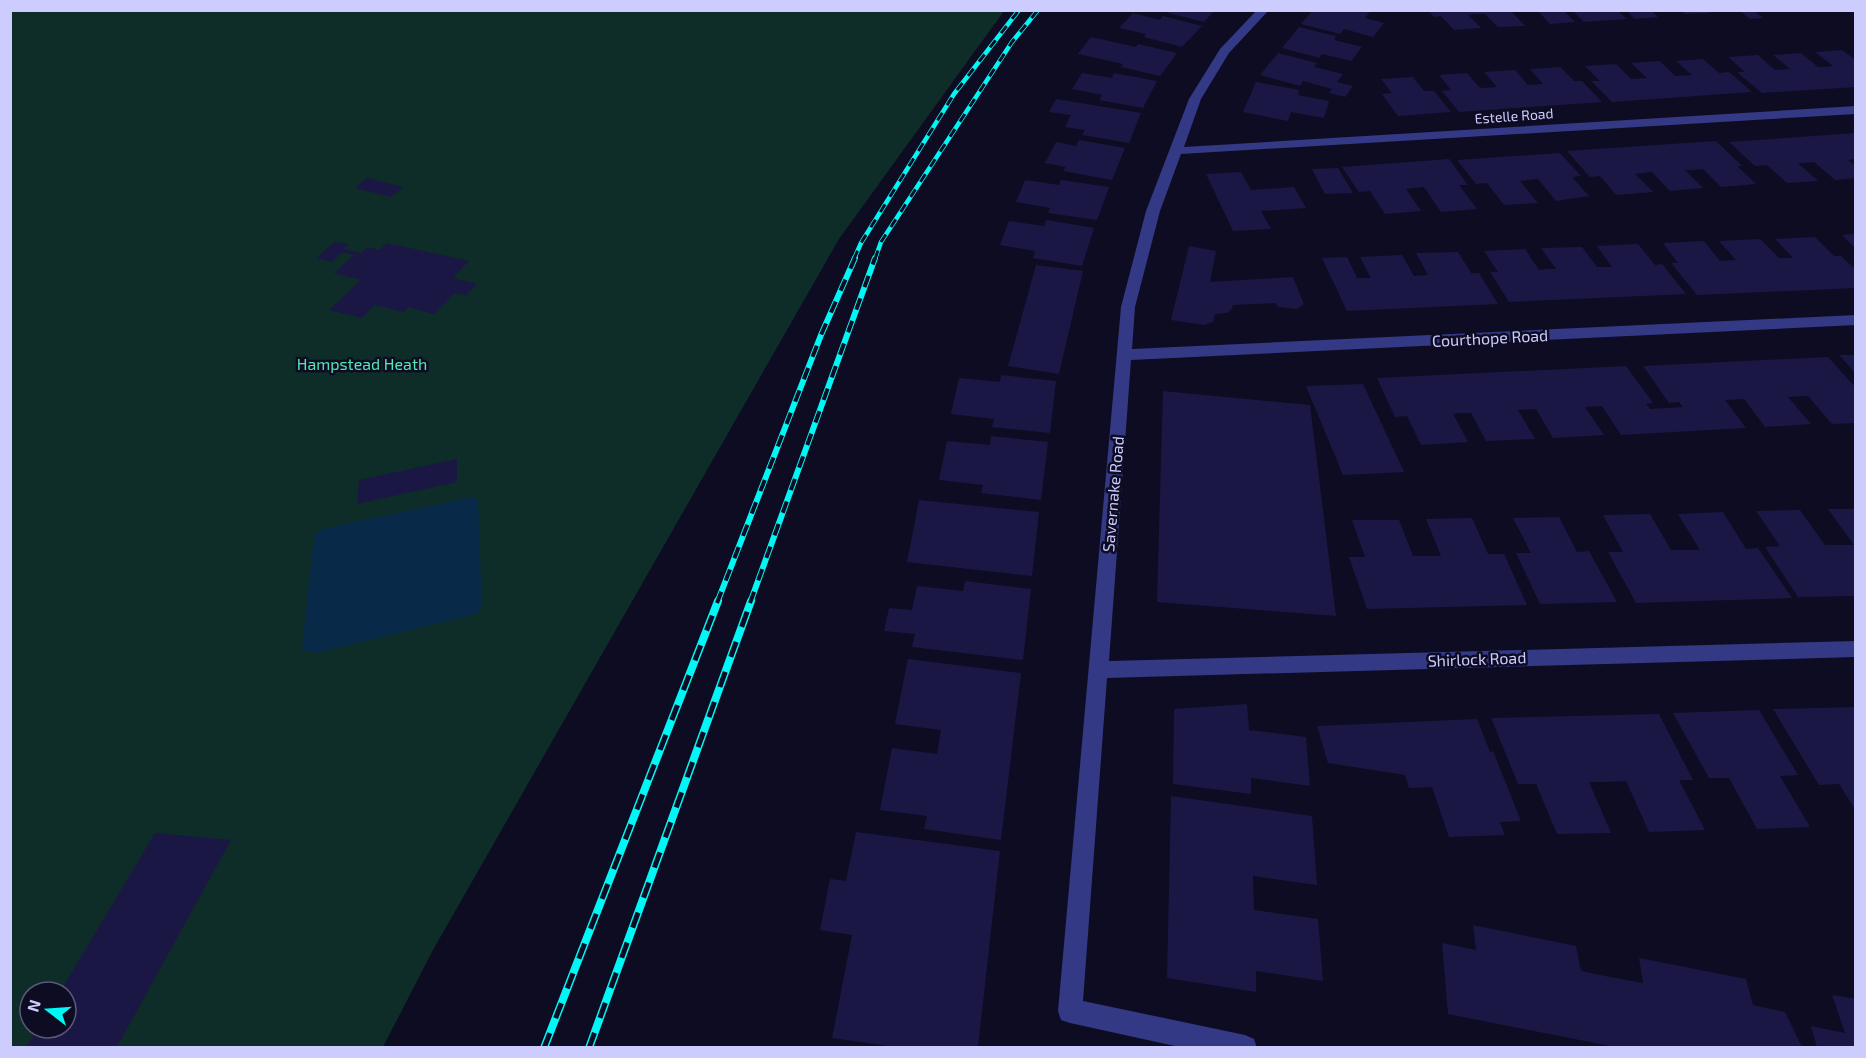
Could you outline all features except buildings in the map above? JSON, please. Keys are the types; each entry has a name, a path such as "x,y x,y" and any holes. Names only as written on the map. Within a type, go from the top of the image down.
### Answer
{"street":[{"name":"Savernake Road","path":"1245,1047 1070,1011 1128,307 1153,211 1195,99 1224,51 1264,10"},
{"name":"Estelle Road","path":"1174,151 1856,110"},
{"name":"Courthope Road","path":"1124,355 1856,320"},
{"name":"Shirlock Road","path":"1099,670 1856,649"}],"green space":[{"name":"Hampstead Heath","path":"10,11 1004,11 839,239 433,950 383,1047 11,1047"}],"water":[{"path":"472,497 478,499 482,607 476,614 315,653 302,650 314,536 322,529"}],"railway":[{"path":"854,259 861,243 954,94 1019,10"},
{"path":"875,259 881,242 1012,42 1038,10"},
{"path":"717,603 821,335 855,258"},
{"path":"750,603 875,258"},
{"path":"544,1048 718,601"},
{"path":"589,1048 751,601"}]}
